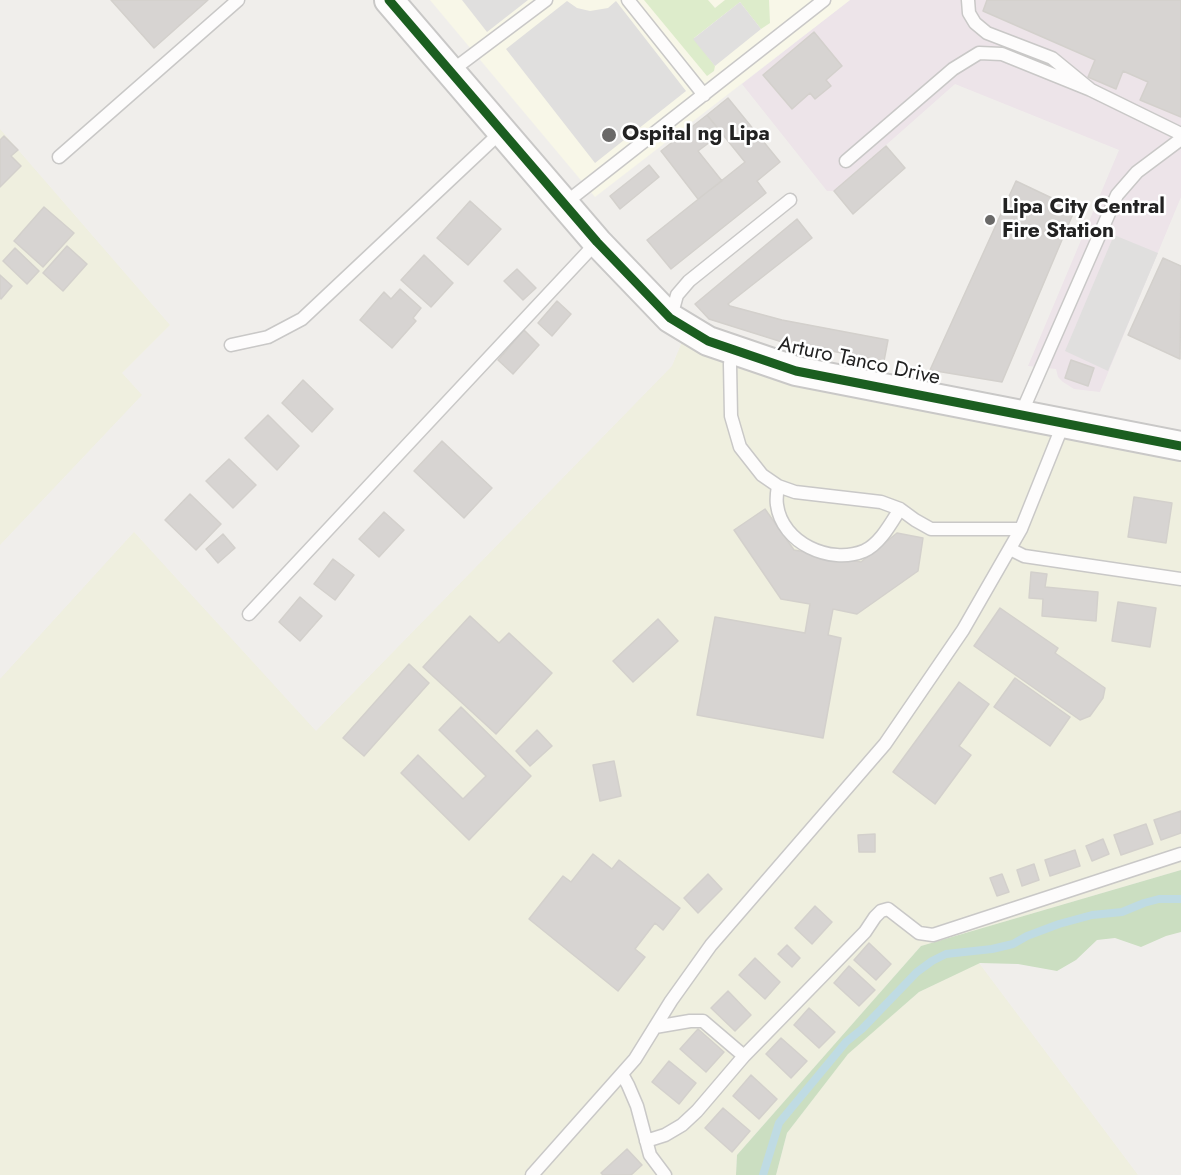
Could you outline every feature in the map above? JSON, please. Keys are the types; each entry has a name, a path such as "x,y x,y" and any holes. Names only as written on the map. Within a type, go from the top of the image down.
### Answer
{"street":[{"name":"Arturo Tanco Drive","path":"389,0 597,242 670,318 708,341 796,371 1181,446"}],"lane":[{"path":"58,158 238,0"},
{"path":"450,72 546,0"},
{"path":"628,0 704,95"},
{"path":"563,205 824,0"},
{"path":"968,0 969,12 975,23 987,33 1052,58 1091,90"},
{"path":"846,161 953,69 979,53 1002,54 1091,90 1181,134"},
{"path":"231,345 268,337 302,319 502,131"},
{"path":"1021,414 1117,195 1137,172 1181,139"},
{"path":"670,318 677,295 689,281 790,200"},
{"path":"249,614 597,242"},
{"path":"732,349 731,417 740,447 762,475 778,486 795,492 881,502 900,509 931,529 1021,529"},
{"path":"532,1175 622,1074 711,945 885,744 963,630 1010,549 1021,529 1064,422"},
{"path":"778,486 776,503 780,516 790,532 801,544 824,553 849,555 866,550 881,537 900,509"},
{"path":"1010,549 1024,556 1181,579"},
{"path":"646,1141 665,1135 682,1125 697,1112 744,1056 865,932 881,911 888,909 919,933 933,935 1181,854"},
{"path":"655,1027 703,1021 744,1056"},
{"path":"622,1074 637,1106 650,1155 665,1175"}],"shaded area":[{"name":"Ospital ng Lipa","path":"430,0 850,0 595,197"},
{"path":"462,0 528,0 487,32"},
{"path":"850,0 1181,0 1181,197 1100,392 1074,389 1058,377 1056,369 1028,366 1119,150 955,84 834,191 827,191 742,84"},
{"path":"567,1 577,8 590,11 608,8 616,1 686,91 595,163 506,49"},
{"path":"740,2 761,29 715,66 693,39"},
{"path":"1114,235 1158,253 1108,371 1065,351"}],"green space":[{"path":"644,0 708,0 715,8 725,0 769,0 770,23 761,29 740,2 694,38 715,66 714,71 707,76"},
{"path":"0,129 170,325 122,373 142,395 0,545"},
{"path":"682,342 696,351 791,385 1181,462 1181,870 921,946 737,1155 736,1175 0,1175 0,679 134,532 316,731 672,366"},
{"path":"1181,870 1181,932 1141,947 1115,938 1097,940 1076,960 1057,971 1018,964 980,963 919,992 848,1054 787,1133 776,1175 736,1175 737,1155 921,946"},
{"path":"979,963 1138,1175 776,1175 787,1133 848,1053 919,992"}],"building":[{"path":"111,0 208,0 154,48"},
{"path":"987,0 1181,0 1181,117 1140,100 1148,82 1123,71 1116,89 1088,77 1095,60 983,11"},
{"path":"814,32 842,66 826,80 831,86 815,99 810,93 792,109 763,75"},
{"path":"728,98 780,162 757,181 766,193 671,269 647,240 745,162 707,115"},
{"path":"707,115 722,133 698,151 722,181 698,199 661,151"},
{"path":"4,136 18,150 11,156 21,166 0,187 0,140"},
{"path":"886,146 905,168 853,214 834,191"},
{"path":"649,165 659,177 620,209 610,196"},
{"path":"1016,181 1075,209 1002,382 930,370"},
{"path":"470,201 501,229 468,265 437,238"},
{"path":"44,207 74,233 43,267 14,241"},
{"path":"797,219 812,238 728,304 782,320 888,340 884,361 779,341 709,319 695,304"},
{"path":"67,246 87,264 63,291 43,273"},
{"path":"15,248 39,271 27,284 3,261"},
{"path":"424,255 453,283 431,307 401,280"},
{"path":"1163,258 1181,266 1180,359 1128,335"},
{"path":"517,269 536,288 523,300 504,281"},
{"path":"0,275 12,286 1,299 0,298"},
{"path":"400,289 421,308 413,318 416,321 392,348 360,320 384,292 391,299"},
{"path":"557,301 571,314 552,336 538,323"},
{"path":"524,330 539,345 513,374 498,360"},
{"path":"1071,360 1094,368 1088,386 1065,378"},
{"path":"303,380 333,409 312,432 282,403"},
{"path":"268,415 299,446 277,470 245,438"},
{"path":"442,441 492,488 464,518 414,471"},
{"path":"229,459 256,485 233,508 206,481"},
{"path":"190,494 221,524 196,550 165,520"},
{"path":"1134,497 1172,503 1166,543 1128,537"},
{"path":"765,509 794,550 861,562 897,533 923,538 918,571 857,614 833,609 828,635 841,638 823,738 697,715 715,617 805,633 810,604 781,599 734,530"},
{"path":"384,512 404,530 379,557 359,539"},
{"path":"223,534 235,548 218,563 206,549"},
{"path":"333,559 354,575 335,600 314,584"},
{"path":"1031,572 1047,574 1045,587 1098,592 1096,621 1042,616 1043,599 1029,598"},
{"path":"300,597 322,616 300,641 279,622"},
{"path":"1118,602 1156,608 1150,647 1112,641"},
{"path":"1000,608 1058,648 1055,653 1105,688 1103,698 1090,716 1080,720 974,646"},
{"path":"470,616 499,643 509,633 552,673 496,734 423,667"},
{"path":"658,619 678,641 633,682 613,661"},
{"path":"409,664 429,683 364,756 343,738"},
{"path":"1015,678 1070,717 1050,746 994,707"},
{"path":"959,682 989,704 959,746 971,755 935,804 893,772"},
{"path":"461,707 531,776 469,840 401,773 418,755 463,799 486,776 439,730"},
{"path":"537,730 552,746 530,766 516,751"},
{"path":"614,761 621,796 600,801 593,765"},
{"path":"1181,811 1181,833 1161,840 1154,820"},
{"path":"1146,824 1153,844 1121,855 1114,835"},
{"path":"875,834 875,852 859,852 858,835"},
{"path":"1103,839 1109,854 1092,861 1086,846"},
{"path":"1075,850 1080,866 1050,876 1045,860"},
{"path":"593,854 612,869 619,860 680,908 663,930 655,923 635,949 645,957 618,991 529,919 563,876 571,882"},
{"path":"1034,864 1039,880 1022,886 1017,870"},
{"path":"708,874 722,889 698,913 684,898"},
{"path":"1002,874 1009,892 997,896 990,878"},
{"path":"815,906 832,922 812,944 795,928"},
{"path":"869,943 891,964 876,980 854,960"},
{"path":"787,945 800,958 792,967 778,954"},
{"path":"755,958 780,982 765,999 739,975"},
{"path":"849,966 875,990 859,1006 834,983"},
{"path":"728,991 751,1015 735,1031 711,1008"},
{"path":"809,1008 835,1032 819,1048 794,1025"},
{"path":"698,1029 724,1052 706,1072 680,1049"},
{"path":"781,1038 807,1061 791,1078 766,1054"},
{"path":"669,1061 696,1083 679,1104 652,1082"},
{"path":"751,1075 777,1099 759,1119 733,1096"},
{"path":"723,1108 750,1131 732,1152 705,1128"},
{"path":"627,1149 642,1165 631,1175 603,1175 601,1173"}],"waterway":[{"path":"763,1175 779,1123 846,1042 862,1029 917,972 932,961 946,954 992,949 1013,944 1059,924 1092,915 1122,912 1159,899 1181,899"}],"cycle path":[{"path":"389,0 597,242 670,318 708,341 796,371 1181,446"}],"place":[{"name":"Ospital ng Lipa","path":"609,135"},
{"name":"Lipa City Central Fire Station","path":"990,220"}]}
